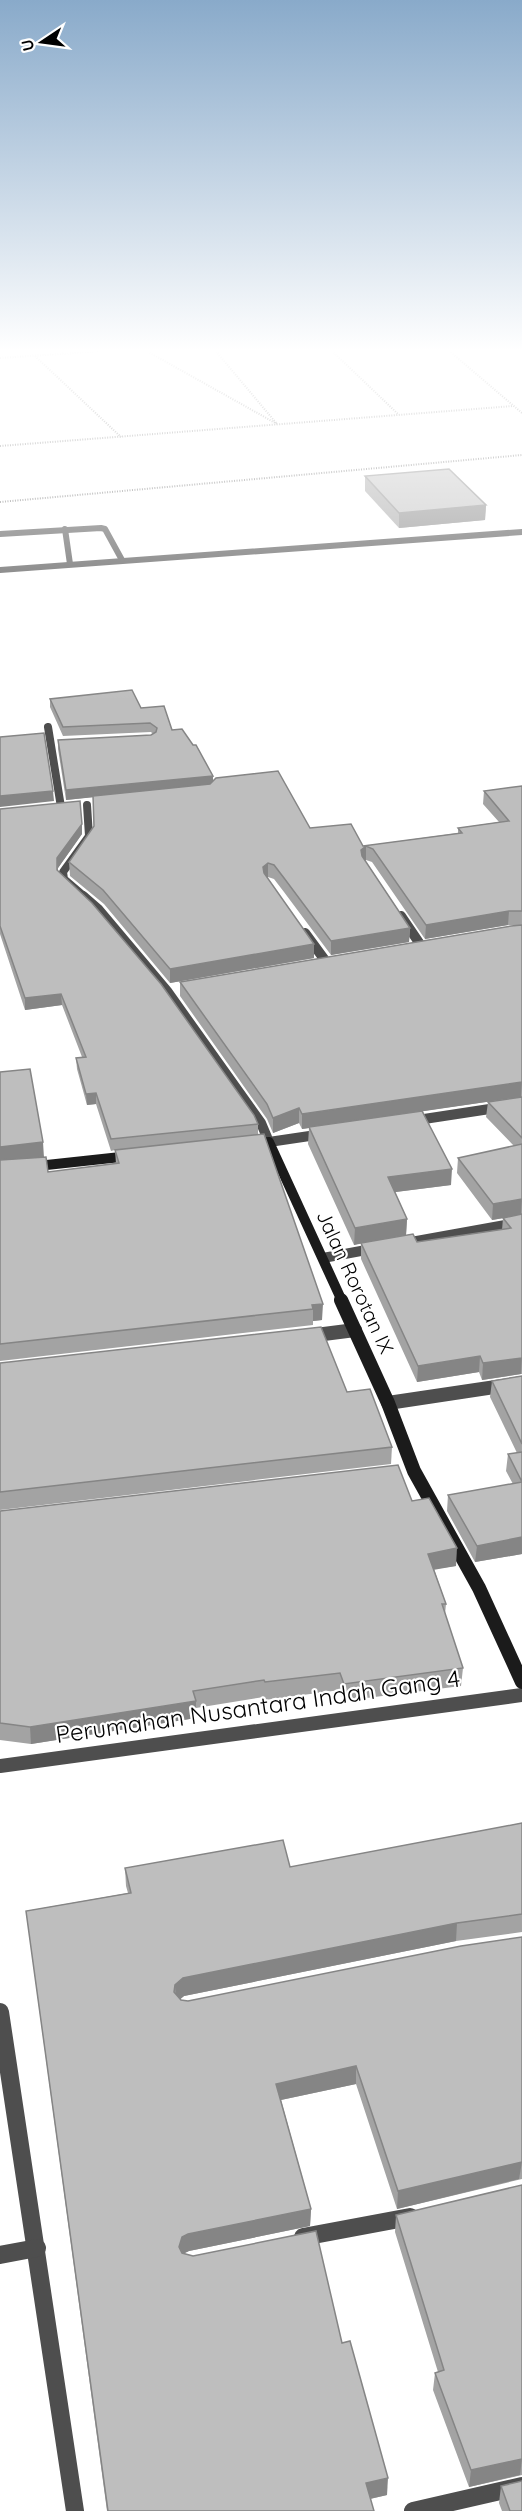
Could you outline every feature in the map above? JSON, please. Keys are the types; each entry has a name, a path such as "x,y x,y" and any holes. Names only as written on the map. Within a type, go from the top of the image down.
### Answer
{"street":[{"path":"65,528 70,564"},
{"path":"0,534 65,528 104,528 122,560"},
{"path":"0,570 522,532"},
{"path":"48,727 52,743 89,836 65,868 62,876 98,909 167,991 261,1123 269,1142"},
{"path":"52,743 63,742"},
{"path":"51,808 79,806"},
{"path":"397,911 427,946 410,949"},
{"path":"301,928 327,963"},
{"path":"316,965 339,962"},
{"path":"167,991 178,989"},
{"path":"396,1123 522,1104"},
{"path":"236,1145 339,1131"},
{"name":"Jalan Rorotan IX","path":"269,1142 388,1403 414,1471 479,1588 522,1682"},
{"path":"0,1170 148,1154"},
{"path":"322,1258 522,1222"},
{"path":"296,1337 355,1330"},
{"path":"388,1403 522,1383"},
{"path":"398,1473 414,1471"},
{"name":"Perumahan Nusantara Indah Gang 4","path":"0,1766 522,1695"},
{"path":"0,2012 75,2511"},
{"path":"282,2242 424,2214"},
{"path":"0,2255 37,2248"},
{"path":"413,2511 522,2486"}],"path":[{"path":"0,502 398,466"}],"building":[{"path":"449,469 486,505 399,513 365,476"},
{"path":"132,690 141,708 164,706 172,730 182,729 193,745 196,745 213,776 66,790 58,740 151,735 156,732 157,728 150,723 63,727 50,699"},
{"path":"44,733 53,791 0,796 0,737"},
{"path":"278,771 310,828 351,824 363,846 462,833 458,828 509,821 484,791 522,786 522,911 509,911 426,925 373,849 366,846 361,850 362,856 410,928 331,941 274,865 268,863 263,867 264,873 314,944 170,969 103,890 69,862 94,826 93,796 210,784 216,778"},
{"path":"80,801 82,824 57,858 57,870 92,903 161,984 254,1115 258,1124 111,1139 96,1093 86,1094 76,1058 86,1057 61,994 25,998 0,926 0,809"},
{"path":"522,925 522,1082 302,1114 299,1108 273,1118 267,1104 180,982 511,926"},
{"path":"30,1069 43,1142 0,1147 0,1072"},
{"path":"522,1097 522,1138 488,1102"},
{"path":"422,1111 452,1169 388,1177 407,1219 355,1228 309,1127"},
{"path":"264,1134 323,1304 312,1305 313,1309 0,1344 0,1160 46,1157 48,1172 119,1163 115,1150"},
{"path":"522,1144 522,1199 493,1204 458,1158"},
{"path":"522,1214 522,1358 483,1363 480,1356 418,1366 361,1243 413,1234 417,1242 511,1228 503,1218"},
{"path":"321,1327 347,1392 370,1389 392,1447 0,1492 0,1363"},
{"path":"522,1376 522,1444 492,1381"},
{"path":"522,1452 522,1482 508,1454"},
{"path":"398,1465 412,1501 429,1498 457,1548 428,1554 446,1604 442,1604 463,1668 344,1684 340,1673 265,1682 264,1680 193,1691 196,1701 30,1727 0,1723 0,1511"},
{"path":"522,1482 522,1537 477,1546 448,1495"},
{"path":"522,1823 522,1914 457,1923 183,1978 175,1985 174,1992 181,2000 188,2001 461,1946 522,1937 522,2162 398,2191 356,2066 276,2084 311,2209 188,2234 182,2237 179,2247 182,2253 193,2256 316,2231 342,2343 350,2341 388,2478 366,2483 374,2511 108,2511 26,1911 131,1893 125,1868 283,1840 290,1867"},
{"path":"522,2185 522,2459 471,2470 435,2373 444,2370 396,2215"},
{"path":"522,2481 522,2511 510,2511 501,2486"}]}
